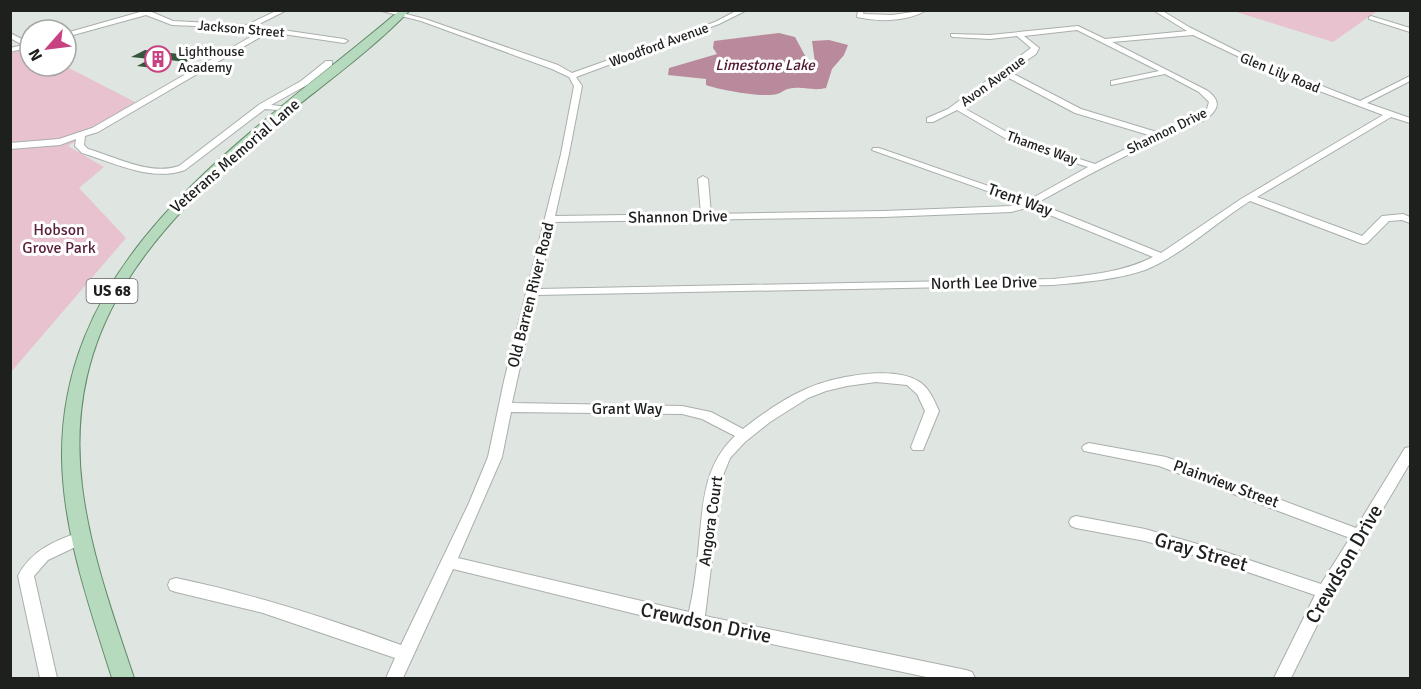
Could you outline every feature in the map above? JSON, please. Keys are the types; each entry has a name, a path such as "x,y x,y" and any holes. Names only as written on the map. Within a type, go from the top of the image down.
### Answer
{"main road":[{"name":"Veterans Memorial Lane","path":"123,678 83,537 72,473 72,421 81,368 106,303 137,253 168,215 204,179 403,13"}],"street":[{"path":"248,27 284,10"},
{"path":"381,10 403,13 572,76"},
{"name":"Woodford Avenue","path":"572,76 717,23 744,10"},
{"path":"860,13 893,18 911,16 924,10"},
{"name":"Glen Lily Road","path":"1156,10 1191,33 1273,72 1410,121"},
{"path":"78,31 142,12"},
{"name":"Jackson Street","path":"142,12 161,21 176,24 248,27 344,41"},
{"path":"1371,18 1409,28"},
{"name":"Shannon Drive","path":"551,216 1002,210 1029,203 1096,167 1204,115 1211,111 1213,104 1202,90 1078,28 983,37 953,35"},
{"path":"10,147 48,144 81,136 268,30"},
{"path":"1102,41 1191,33"},
{"name":"Avon Avenue","path":"930,120 957,107 1035,50 1018,34"},
{"path":"81,136 79,146 85,151 149,170 169,173 178,170 263,106 300,85 329,63"},
{"path":"1114,83 1166,72"},
{"path":"1006,73 1078,111 1160,136"},
{"name":"Old Barren River Road","path":"394,678 489,473 498,443 504,407 551,216 578,92 578,84 572,76"},
{"path":"1360,104 1410,78"},
{"path":"263,106 287,109"},
{"name":"Thames Way","path":"957,107 1018,142 1096,167"},
{"name":"North Lee Drive","path":"533,292 1067,282 1120,274 1162,257 1250,198 1390,114"},
{"name":"Trent Way","path":"876,150 1029,203 1162,257"},
{"path":"704,179 706,214"},
{"path":"1250,198 1364,240 1386,218 1403,217 1410,220"},
{"name":"Angora Court","path":"696,621 714,484 725,454 744,435 813,390 839,383 901,380 918,387 927,397 932,411 918,447"},
{"name":"Grant Way","path":"504,407 681,410 706,415 744,435"},
{"name":"Plainview Street","path":"1089,448 1161,461 1359,535"},
{"name":"Crewdson Drive","path":"1282,678 1325,592 1410,452"},
{"name":"Gray Street","path":"1076,522 1145,536 1222,556 1325,592"},
{"path":"48,678 26,576 31,565 41,556 83,537"},
{"name":"Crewdson Drive","path":"448,562 696,621 966,678"},
{"path":"176,585 229,597 363,638 405,654"}],"green space":[{"path":"1233,11 1377,11 1333,42"},
{"name":"Hobson Grove Park","path":"18,51 18,78 78,78 78,73 135,102 68,146 104,167 79,188 126,238 11,372 11,53"}],"water":[{"name":"Limestone Lake","path":"779,33 795,37 809,63 808,71 815,63 812,41 829,40 848,45 844,55 832,69 826,88 791,88 771,95 752,94 706,85 706,79 668,75 669,68 717,54 713,48 714,41"}],"building":[{"name":"Lighthouse Academy","path":"145,50 196,56 186,62 169,60 153,68 137,66 150,59 131,57"}],"place":[{"name":"Lighthouse Academy","path":"158,59"}]}
